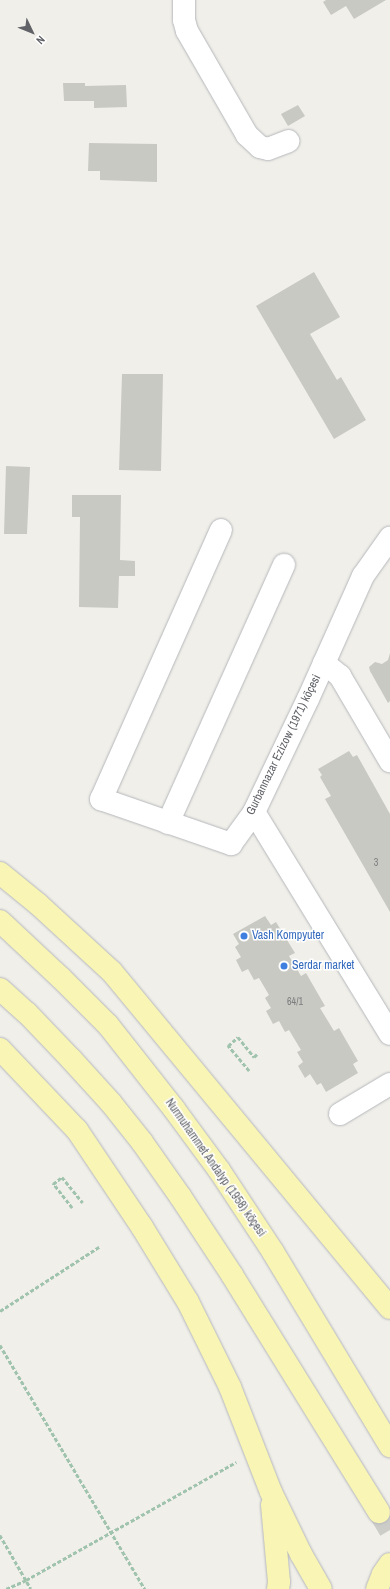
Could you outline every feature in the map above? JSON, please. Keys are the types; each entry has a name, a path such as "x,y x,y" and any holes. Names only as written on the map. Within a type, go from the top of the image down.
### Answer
{"main road":[{"path":"0,873 38,904 112,972 390,1308"},
{"name":"Nurmuhammet Andalyp (1958) köçesi","path":"0,921 61,978 108,1025 174,1109 219,1170 273,1252 390,1446"},
{"path":"0,989 27,1013 71,1059 111,1103 142,1142 180,1196 232,1275 379,1512"},
{"path":"0,1049 77,1130 142,1227 184,1295 230,1387 271,1492 301,1554 321,1589"},
{"path":"271,1492 279,1582 278,1589"},
{"path":"377,1589 383,1574 390,1564"}],"lane":[{"path":"184,0 184,20 187,31 247,135 260,147 268,149 289,141"},
{"name":"Gurbannazar Ezizow (1971) köçesi","path":"220,530 101,799 231,844 254,812 363,576 390,538"},
{"path":"168,823 284,565"},
{"path":"324,663 340,676 384,738 390,761"},
{"path":"254,812 390,1034"},
{"path":"340,1114 390,1084"}],"path":[{"path":"249,1071 228,1046 238,1037 254,1057 257,1054"},
{"path":"72,1208 53,1184 62,1177 83,1203"},
{"path":"0,1311 98,1247"},
{"path":"0,1345 145,1589"},
{"path":"6,1589 26,1580 237,1461"},
{"path":"0,1536 31,1589"}],"building":[{"path":"326,0 386,0 354,19 346,6 331,15 323,2"},
{"path":"63,83 85,83 85,86 126,85 127,107 94,108 94,101 64,101"},
{"path":"298,105 305,116 288,126 281,114"},
{"path":"89,143 157,144 157,182 100,180 100,171 88,171"},
{"path":"314,272 340,317 310,334 337,380 341,377 366,420 334,439 256,306"},
{"path":"122,374 163,374 161,471 119,470"},
{"path":"6,466 30,467 27,534 4,534"},
{"path":"72,495 121,495 120,560 135,561 135,576 119,576 118,608 79,607 80,517 72,517"},
{"path":"390,653 390,701 388,703 369,667 375,662 382,664 388,660"},
{"path":"349,751 353,757 357,755 390,814 390,912 325,799 331,796 320,777 322,775 318,769"},
{"path":"265,916 271,925 276,922 295,953 289,956 301,976 306,973 325,1006 320,1008 334,1031 339,1028 358,1061 353,1064 358,1073 326,1092 321,1083 317,1085 310,1074 305,1078 298,1066 303,1062 297,1052 301,1050 289,1030 285,1032 279,1021 273,1024 266,1011 271,1008 265,998 269,995 259,978 254,980 248,969 242,972 236,960 241,957 235,947 239,944 233,934"}],"tunnel":[{"path":"379,1512 390,1530"}],"place":[{"name":"Vash Kompyuter","path":"244,936"},
{"name":"Serdar market","path":"284,966"}]}
